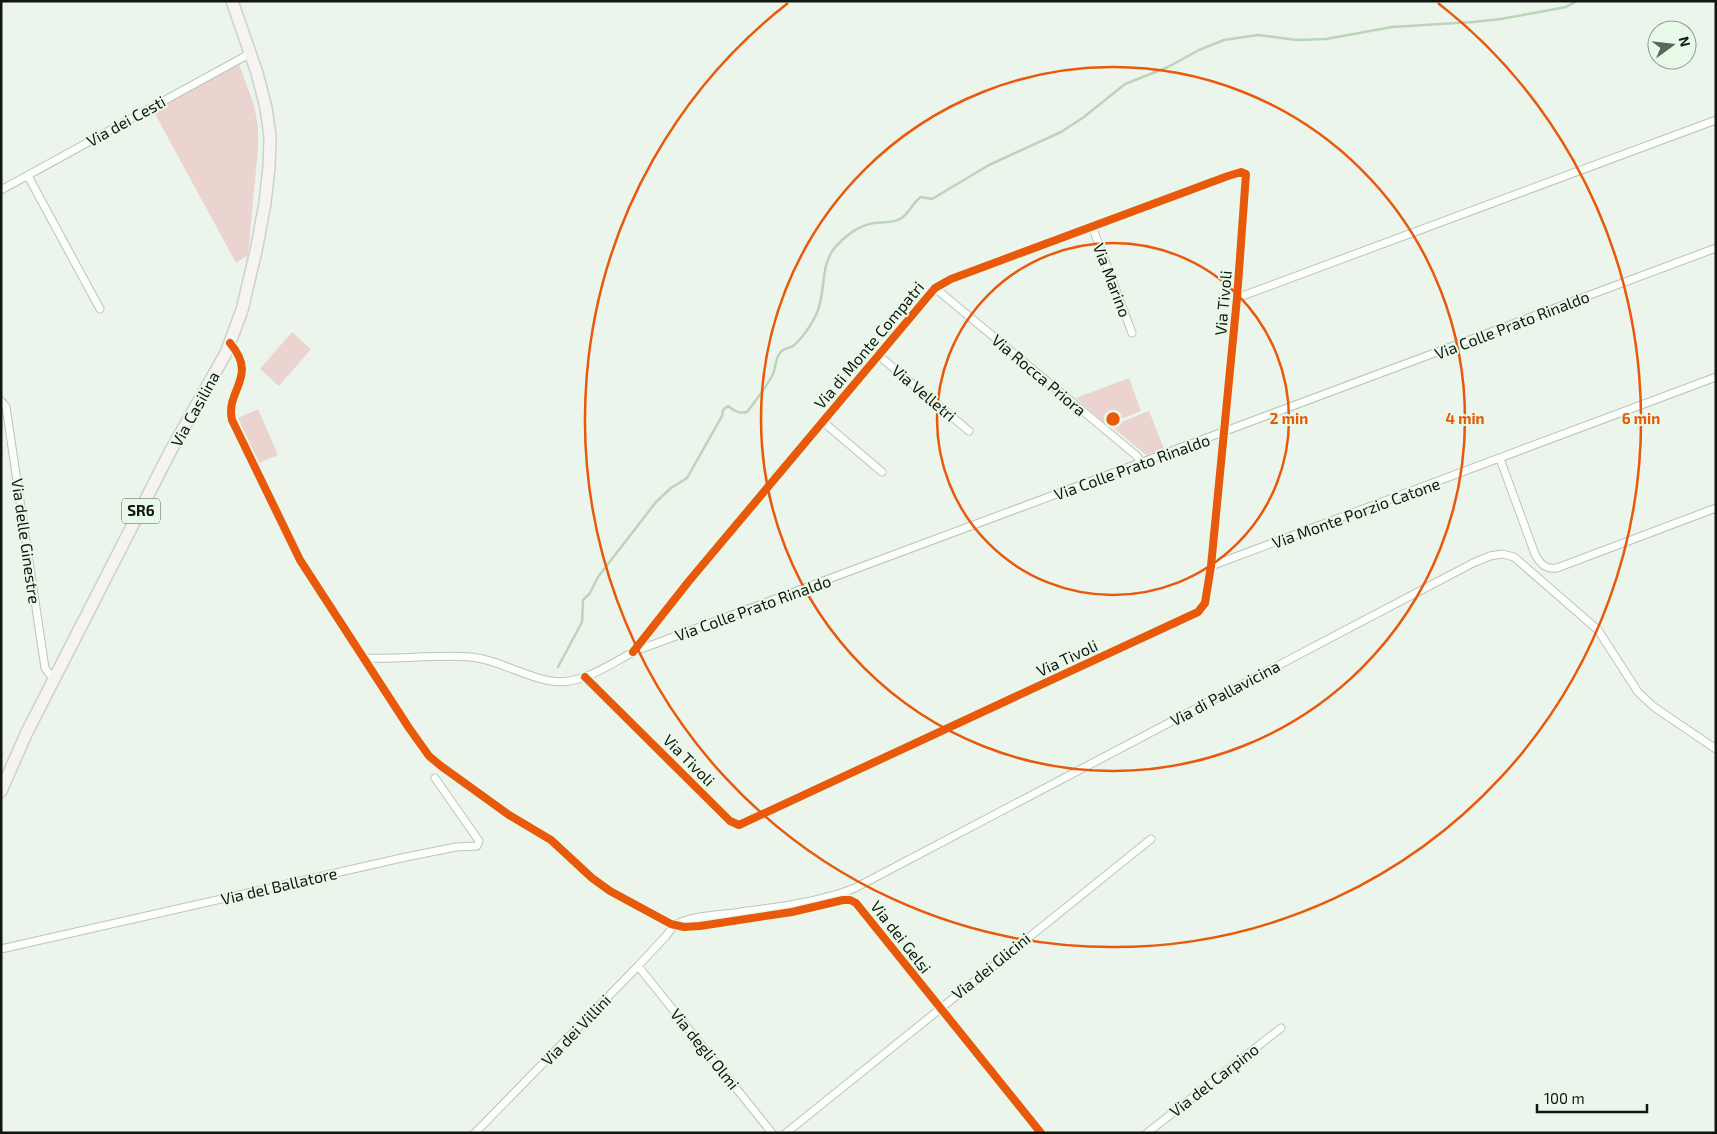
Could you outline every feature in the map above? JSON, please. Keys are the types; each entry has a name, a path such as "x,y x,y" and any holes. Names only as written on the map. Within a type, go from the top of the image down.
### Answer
{"main road":[{"name":"Via Casilina","path":"1,791 27,732 170,452 230,343 244,303 266,194 270,160 270,136 268,114 251,53 232,1"}],"street":[{"name":"Via dei Cesti","path":"1,190 251,53"},
{"path":"1237,298 1716,120"},
{"name":"Via Tivoli","path":"585,677 730,821 739,825 1198,612 1205,603 1211,566 1237,298 1247,177 1244,173"},
{"name":"Via di Monte Compatri","path":"633,652 689,581 935,288 951,279 1092,226 1234,174 1244,173"},
{"path":"28,176 100,309"},
{"name":"Via Marino","path":"1092,226 1132,333"},
{"name":"Via Colle Prato Rinaldo","path":"363,658 449,656 473,658 497,663 551,681 568,681 585,677 633,652 1716,248"},
{"name":"Via Rocca Priora","path":"935,288 1137,456 1141,463"},
{"path":"230,343 238,356 242,370 240,382 231,405 234,424 295,551 424,750 435,762 517,821 551,840 588,875 605,888 674,925"},
{"name":"Via Velletri","path":"878,354 969,431"},
{"name":"Via Monte Porzio Catone","path":"1211,566 1716,378"},
{"name":"Via delle Ginestre","path":"1,402 6,407 45,668 54,680"},
{"path":"822,421 882,472"},
{"path":"1500,459 1535,554 1541,563 1550,569 1716,508"},
{"name":"Via di Pallavicina","path":"674,925 693,918 810,901 833,896 855,888 1464,567 1490,556 1502,554 1514,557 1533,573 1598,630 1638,692 1654,707 1716,749"},
{"name":"Via del Ballatore","path":"1,949 406,857 456,847 478,845 478,840 435,778"},
{"name":"Via dei Glicini","path":"786,1133 1151,839"},
{"name":"Via dei Gelsi","path":"674,925 684,927 700,926 798,911 843,900 852,901 860,907 1041,1133"},
{"name":"Via dei Villini","path":"475,1133 638,966 674,925"},
{"name":"Via degli Olmi","path":"638,966 772,1133"},
{"name":"Via del Carpino","path":"1147,1133 1280,1028"}],"shaded area":[{"path":"239,64 254,105 258,127 258,149 248,255 236,263 154,110"},
{"path":"292,332 311,349 279,386 260,369"},
{"path":"1129,378 1141,411 1106,425 1076,398"},
{"path":"258,409 278,455 259,463 238,418"},
{"path":"1149,411 1164,449 1146,455 1111,426"}],"waterway":[{"path":"558,667 582,622 583,600 590,593 598,577 656,502 671,488 687,478 722,416 723,410 728,406 737,412 747,412 770,379 780,353 791,347 803,336 819,307 829,257 837,245 852,232 868,224 891,222 900,219 921,197 932,199 989,165 1061,132 1084,117 1125,84 1168,67 1199,50 1224,40 1258,35 1296,40 1326,39 1392,27 1501,19 1566,7 1577,1"}],"cycle path":[{"path":"585,677 730,821 739,825 1198,612 1205,603 1211,566 1237,298 1246,174 1241,172 1228,176 951,279 935,288 689,581 633,652"},
{"path":"230,343 242,365 242,374 231,409 232,420 300,560 429,756 509,815 551,840 592,878 610,891 671,924 684,927 700,926 792,912 843,900 850,900 856,903 1041,1133"}]}
